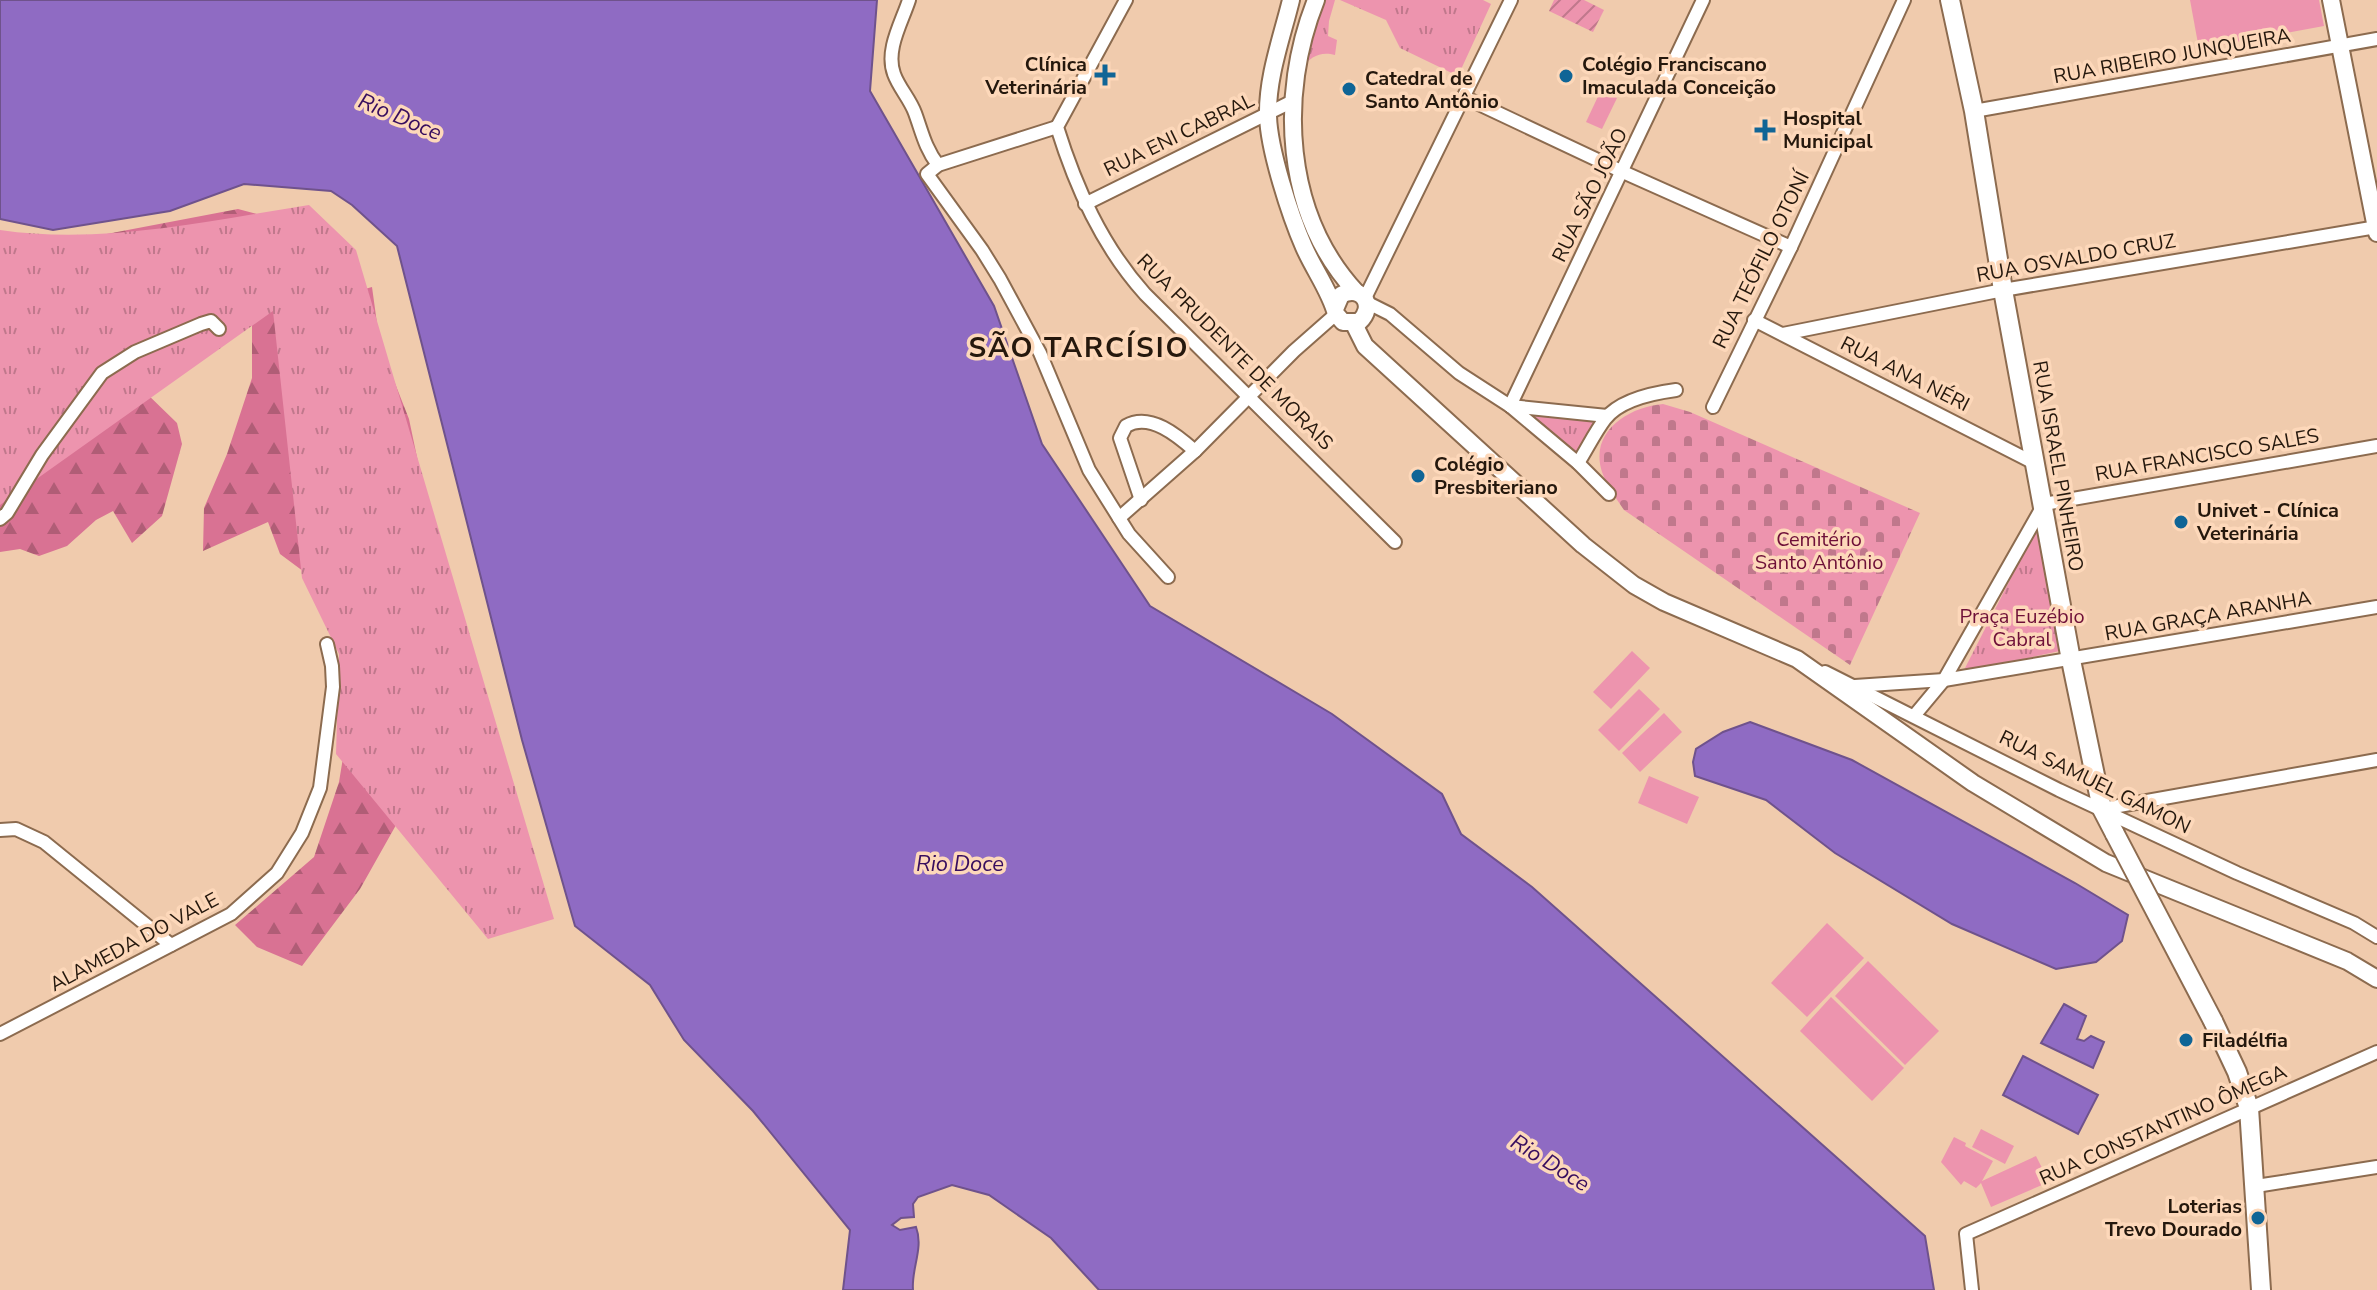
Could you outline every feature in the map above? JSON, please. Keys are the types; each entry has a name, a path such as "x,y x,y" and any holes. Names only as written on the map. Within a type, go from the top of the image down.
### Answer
{"main road":[{"name":"RUA ISRAEL PINHEIRO","path":"1950,0 1974,111 2003,290 2071,660 2102,809 2213,1021 2237,1072 2249,1108 2261,1290"}],"street":[{"path":"909,0 892,51 891,65 894,76 914,109 929,153 938,165"},
{"path":"1126,0 1057,127 938,165 930,169 928,177 1000,279 1040,353 1089,470 1138,546 1168,577"},
{"path":"1291,0 1275,64 1268,114 1282,180 1303,246 1336,312 1343,322 1354,324 1367,314 1363,298 1464,97 1507,1"},
{"path":"1316,0 1297,54 1291,102 1301,190 1326,254 1363,298 1390,314 1459,373 1510,406 1578,463 1609,494"},
{"name":"RUA SÃO JOÃO","path":"1510,406 1703,0"},
{"name":"RUA TEÓFILO OTONÍ","path":"1713,407 1791,247 1904,0"},
{"path":"2331,0 2377,229"},
{"name":"RUA RIBEIRO JUNQUEIRA","path":"1974,111 2377,39"},
{"path":"1464,97 1791,247"},
{"name":"RUA ENI CABRAL","path":"1085,204 1291,102"},
{"name":"RUA PRUDENTE DE MORAIS","path":"1057,127 1085,204 1130,277 1395,542"},
{"name":"RUA OSVALDO CRUZ","path":"1783,334 2003,290 2377,229"},
{"path":"1119,518 1195,451 1336,312 1341,295 1363,298"},
{"name":"RUA ANA NÉRI","path":"1754,320 2036,464"},
{"path":"0,519 7,513 51,442 109,367 135,352 201,324 211,321 219,329"},
{"path":"1354,324 1365,346 1583,545 1634,585 1664,602 1797,659 1973,783 2106,863 2347,961 2377,979"},
{"path":"1578,463 1607,416 1634,400 1676,390"},
{"path":"1510,406 1607,416"},
{"path":"1141,500 1120,438 1126,426 1139,422 1158,426 1175,433 1195,451"},
{"name":"RUA FRANCISCO SALES","path":"2044,504 2377,446"},
{"path":"1914,716 1944,680 2044,504"},
{"name":"RUA GRAÇA ARANHA","path":"1855,686 1944,680 2377,607"},
{"name":"ALAMEDA DO VALE","path":"0,1034 231,914 277,873 314,809 322,774 333,687 327,644"},
{"name":"RUA SAMUEL GAMON","path":"1797,659 2102,809 2237,873 2354,923 2377,937"},
{"path":"2102,809 2377,760"},
{"path":"0,830 16,829 44,842 171,945"},
{"name":"RUA CONSTANTINO ÔMEGA","path":"1972,1290 1966,1234 2377,1052"},
{"path":"2256,1186 2377,1167"}],"green space":[{"path":"1318,0 1335,0 1328,36 1337,40 1335,55 1316,56 1301,68"},
{"path":"1340,0 1483,0 1491,4 1458,76 1400,48 1386,20"},
{"path":"1554,0 1584,0 1604,10 1593,32 1549,11"},
{"path":"2190,0 2319,0 2324,26 2199,49"},
{"path":"1601,90 1617,98 1602,129 1586,122"},
{"path":"309,205 356,250 554,919 488,939 336,754 339,654 302,578 273,311 0,505 0,230 38,234 116,233"},
{"path":"238,209 272,218 311,304 372,287 380,345 409,419 431,524 409,802 360,889 302,966 257,947 235,925 314,857 339,782 364,630 342,600 280,554 268,522 203,551 204,508 227,454 252,378 252,320 142,389 177,423 182,444 162,516 132,543 113,511 96,520 67,546 39,556 20,549 0,552 0,232 54,244"},
{"name":"Cemitério Santo Antônio","path":"1663,404 1690,412 1920,513 1850,665 1624,510 1602,472 1599,458 1601,445 1614,424 1625,416"},
{"path":"1528,415 1598,420 1575,456"},
{"name":"Praça Euzébio Cabral","path":"2038,525 2060,651 1963,672"},
{"path":"1632,651 1650,668 1611,709 1593,692"},
{"path":"1639,689 1660,709 1619,751 1598,730"},
{"path":"1664,713 1682,732 1640,772 1622,753"},
{"path":"1649,776 1699,797 1687,824 1638,803"},
{"path":"1827,923 1864,958 1807,1017 1771,983"},
{"path":"1868,961 1939,1031 1905,1065 1835,996"},
{"path":"1831,997 1904,1068 1872,1101 1800,1031"},
{"path":"1981,1129 2014,1146 2005,1164 1972,1147"},
{"path":"1954,1137 1993,1161 1982,1181 2036,1156 2049,1182 1991,1207 1981,1183 1976,1188 1964,1181 1961,1185 1941,1162"}],"water":[{"name":"Rio Doce","path":"0,0 877,0 870,91 994,306 1042,444 1150,606 1332,714 1442,794 1461,834 1532,887 1925,1236 1934,1290 1099,1290 1051,1238 989,1195 952,1185 918,1197 913,1204 914,1217 901,1218 892,1225 900,1230 916,1227 919,1243 913,1290 843,1290 850,1230 753,1111 684,1040 650,985 575,926 522,740 397,246 352,205 331,191 244,184 170,211 53,230 0,219"},
{"path":"1750,722 1852,760 2075,883 2128,915 2122,941 2096,962 2056,969 1952,924 1835,853 1766,800 1695,776 1693,762 1696,749 1723,732"},
{"path":"2064,1004 2086,1016 2077,1039 2084,1041 2091,1036 2104,1042 2093,1068 2041,1043"},
{"path":"2023,1056 2098,1095 2078,1134 2003,1095"}],"place":[{"name":"Clínica Veterinária","path":"1105,75"},
{"name":"Colégio Franciscano Imaculada Conceição","path":"1566,76"},
{"name":"Catedral de Santo Antônio","path":"1349,89"},
{"name":"Hospital Municipal","path":"1765,130"},
{"name":"Colégio Presbiteriano","path":"1418,476"},
{"name":"Univet - Clínica Veterinária","path":"2181,522"},
{"name":"Filadélfia","path":"2186,1040"},
{"name":"Loterias Trevo Dourado","path":"2258,1218"}],"district":[{"name":"SÃO TARCÍSIO","path":"1079,348"}]}
